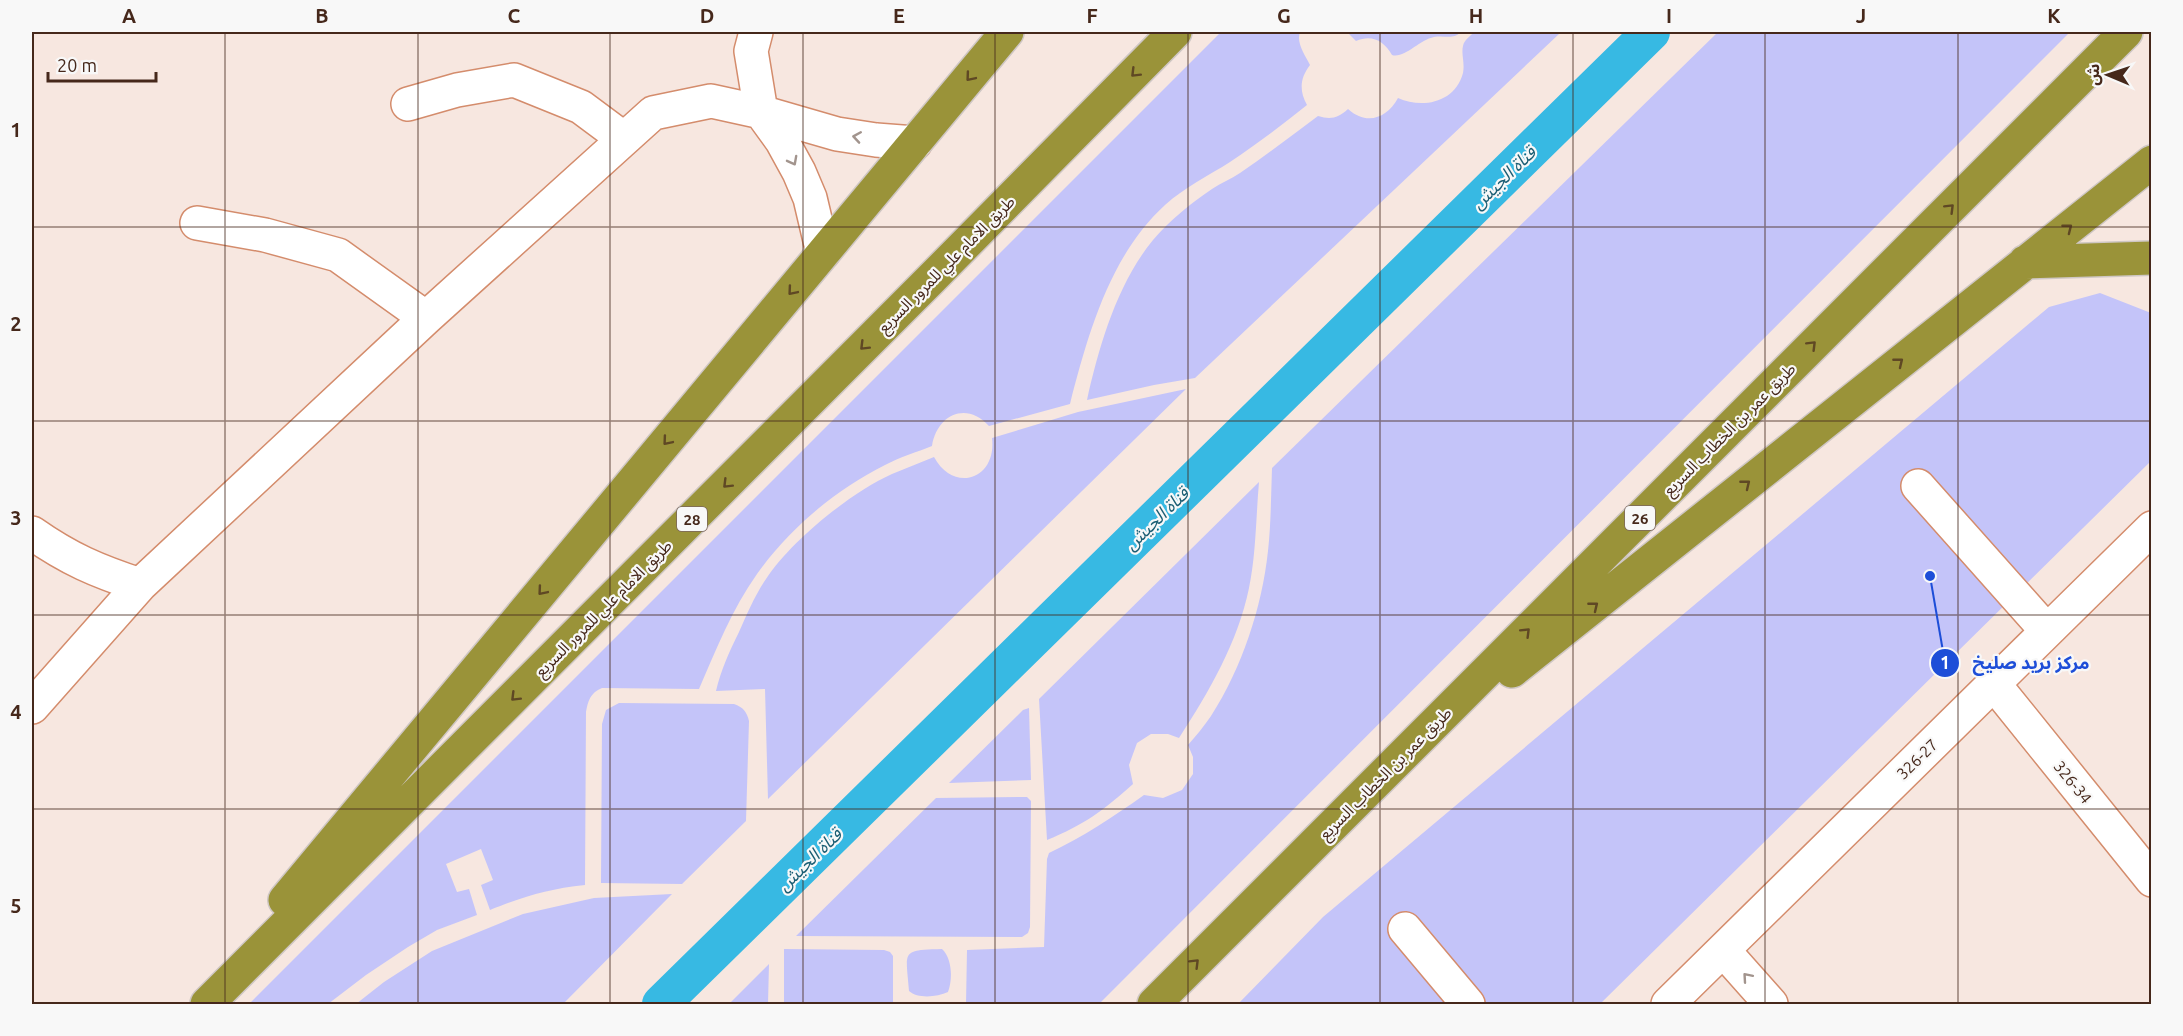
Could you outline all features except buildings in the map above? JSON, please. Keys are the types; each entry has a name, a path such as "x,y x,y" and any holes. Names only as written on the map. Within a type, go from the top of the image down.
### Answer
{"highway":[{"path":"198,1005 1007,32"},
{"name":"طريق الامام علي للمرور السريع","path":"207,1005 1175,32"},
{"name":"طريق عمر بن الخطاب السريع","path":"1154,1005 2126,32"},
{"path":"1384,774 2151,162"},
{"path":"2025,262 2151,258"}],"street":[{"path":"756,32 751,51 761,112 782,141 799,172 810,198 824,253"},
{"path":"408,104 457,90 514,80 581,107 624,139"},
{"path":"32,707 140,585 426,318 653,113 711,101 761,112 837,134 915,143"},
{"path":"197,223 265,235 338,255 426,318"},
{"path":"1918,486 2047,631"},
{"name":"326-27","path":"1682,1000 1723,950 2151,528"},
{"path":"32,532 56,550 97,571 140,585"},
{"name":"326-34","path":"1994,684 2151,880"},
{"path":"1405,929 1467,1005"},
{"path":"1723,950 1771,1005"}],"shaded area":[{"path":"1221,32 1300,32 1300,45 1310,65 1304,75 1302,85 1307,105 1240,155 1180,193 1146,225 1129,247 1104,297 1093,323 1070,404 989,426 972,414 963,413 946,419 935,435 932,446 866,475 831,498 784,541 748,587 732,615 699,689 602,688 595,692 586,712 585,885 537,894 490,910 481,885 493,880 481,849 446,864 457,892 469,889 477,915 437,930 408,947 328,1004 249,1004"},
{"path":"1347,32 1461,32 1452,37 1428,39 1407,52 1392,55 1377,40 1367,38 1356,41"},
{"path":"1475,32 1557,32 1559,34 1195,378 1087,400 1097,358 1119,296 1140,257 1173,219 1204,194 1237,175 1318,116 1334,117 1348,109 1362,117 1376,117 1388,111 1398,98 1427,103 1445,97 1459,83 1463,73 1464,44"},
{"path":"1718,32 2070,32 1099,1004 966,1004 967,950 1044,947 1049,853 1098,826 1144,795 1163,798 1182,790 1193,774 1193,757 1188,745 1208,720 1232,678 1256,615 1268,551 1272,468"},
{"path":"2100,293 2151,313 2151,461 1600,1004 1238,1004 1323,917 2049,307"},
{"path":"1186,389 768,799 765,689 716,691 726,661 755,598 766,579 790,549 823,519 858,493 892,474 934,457 942,468 952,475 962,478 972,477 981,472 988,463 992,452 992,438 1078,412"},
{"path":"1259,482 1253,562 1244,608 1230,647 1201,703 1179,738 1168,734 1151,734 1137,743 1129,765 1133,784 1113,802 1072,829 1047,840 1039,699"},
{"path":"619,703 734,704 746,712 749,721 746,821 682,884 601,883 602,724 606,710"},
{"path":"1029,708 1031,780 949,783 1023,710"},
{"path":"1027,797 1031,801 1030,927 1028,933 1022,937 796,936 936,798"},
{"path":"672,894 563,1004 356,1004 384,982 432,951 523,914 594,898"},
{"path":"784,949 884,950 890,952 893,956 893,1004 784,1004"},
{"path":"942,949 951,969 948,992 928,996 913,994 909,991 907,960 909,955 919,950"},
{"path":"769,964 768,1004 729,1004"}],"waterway":[{"name":"قناة الجيش","path":"661,1004 1651,32"}],"place":[{"name":"مركز بريد صليخ","path":"1930,576"}]}
